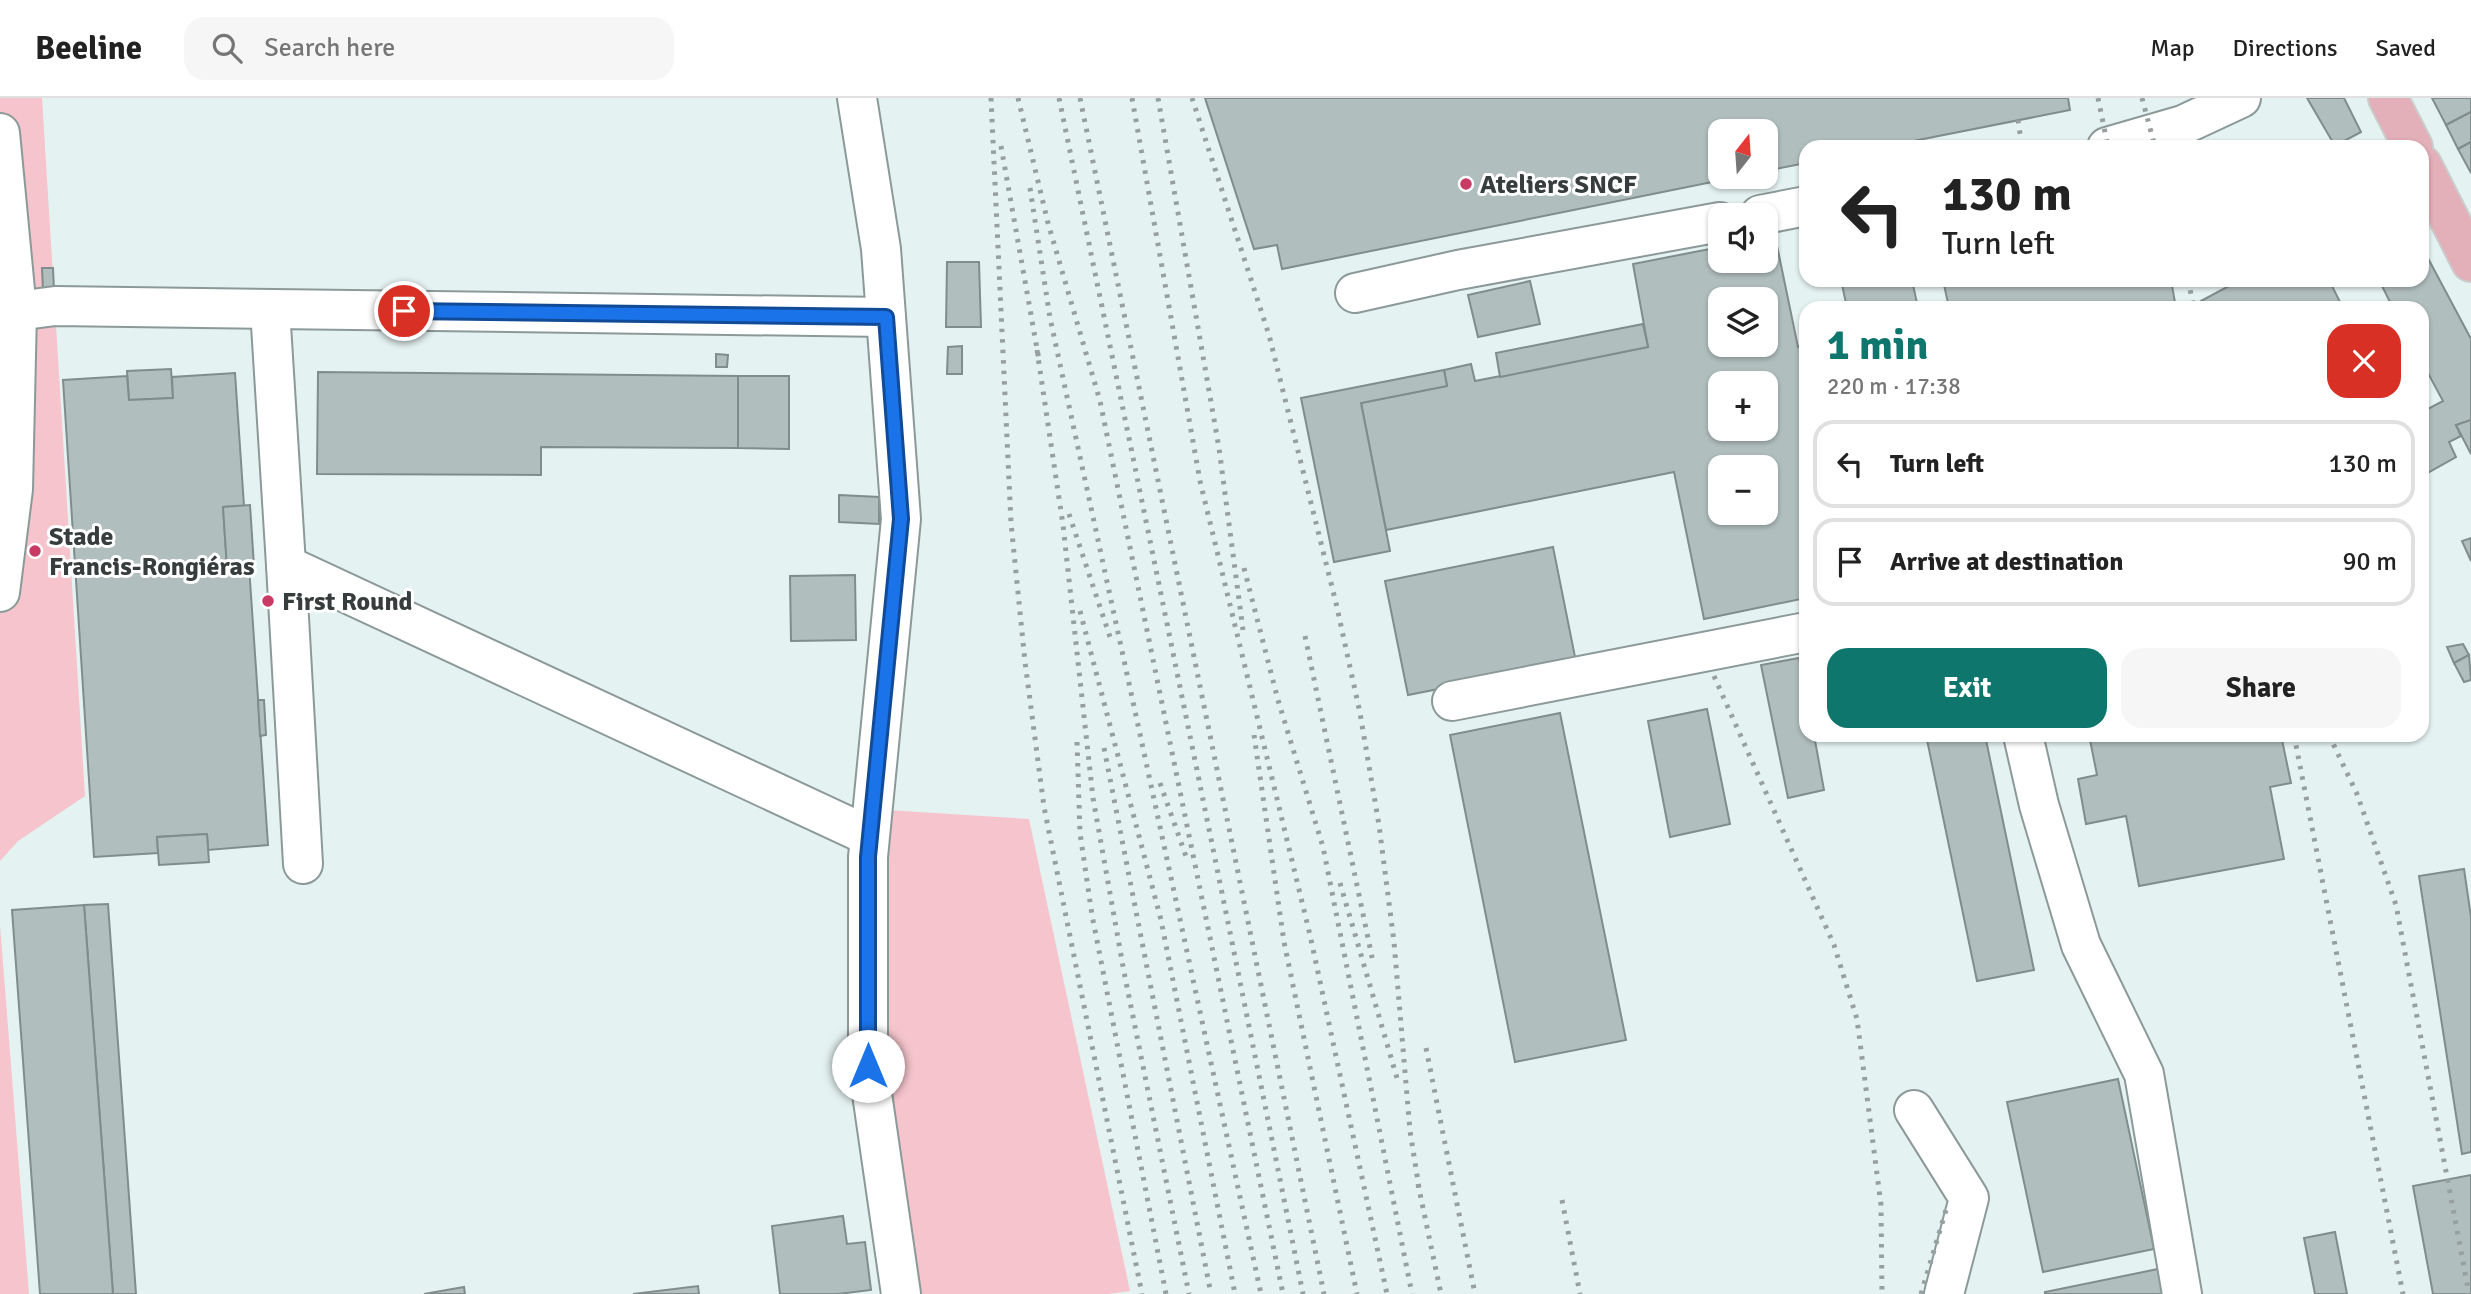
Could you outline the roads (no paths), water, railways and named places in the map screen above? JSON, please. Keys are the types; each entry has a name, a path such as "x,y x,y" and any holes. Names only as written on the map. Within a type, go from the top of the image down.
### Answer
{"main road":[{"path":"2388,98 2409,140"},
{"path":"2429,179 2471,262"}],"street":[{"path":"857,98 881,249 901,519 869,836 868,1066 901,1294"},
{"path":"2131,140 2183,125 2241,98"},
{"path":"0,134 17,311 13,489 0,592"},
{"path":"1778,211 1799,207"},
{"path":"1355,293 1458,270 1708,224"},
{"path":"17,311 55,306 886,317"},
{"path":"270,309 303,864"},
{"path":"286,565 869,836"},
{"path":"1452,701 1799,633"},
{"path":"2025,742 2039,805 2081,945 2144,1073 2182,1294"},
{"path":"1914,1110 1969,1198 1944,1294"}],"railway":[{"path":"991,98 1011,523 1025,662 1044,807 1142,1294"},
{"path":"1018,98 1048,223 1100,401 1283,1294"},
{"path":"1059,98 1303,1294"},
{"path":"1080,98 1324,1294"},
{"path":"1132,98 1200,481 1310,935 1387,1294"},
{"path":"1158,98 1219,448 1243,630"},
{"path":"1192,98 1269,335 1336,603 1360,713 1379,825 1394,942 1410,1131 1420,1194"},
{"path":"2098,98 2107,140"},
{"path":"2142,98 2153,140"},
{"path":"2018,120 2021,140"},
{"path":"1001,146 1039,360"},
{"path":"1030,188 1050,318 1261,1294"},
{"path":"2190,287 2192,301"},
{"path":"1037,350 1063,525 1093,798 1124,972 1189,1294"},
{"path":"1069,514 1111,640"},
{"path":"1244,568 1278,700 1323,847 1412,1294"},
{"path":"1080,611 1161,920 1235,1294"},
{"path":"1305,636 1373,962"},
{"path":"1714,676 1834,945 1857,1019 1881,1205 1882,1294"},
{"path":"1254,735 1284,942 1357,1294"},
{"path":"1077,742 1080,833 1092,915 1166,1294"},
{"path":"2295,742 2403,1294"},
{"path":"2332,742 2357,794 2396,905 2469,1294"},
{"path":"1104,748 1211,1294"},
{"path":"1160,783 1188,862"},
{"path":"1340,883 1397,1078"},
{"path":"1426,1048 1475,1294"},
{"path":"1418,1184 1441,1294"},
{"path":"1562,1200 1580,1294"},
{"path":"1921,1294 1946,1210"}],"place":[{"name":"Ateliers SNCF","path":"1466,184"},
{"name":"Stade Francis-Rongiéras","path":"35,551"},
{"name":"First Round","path":"268,601"}]}
